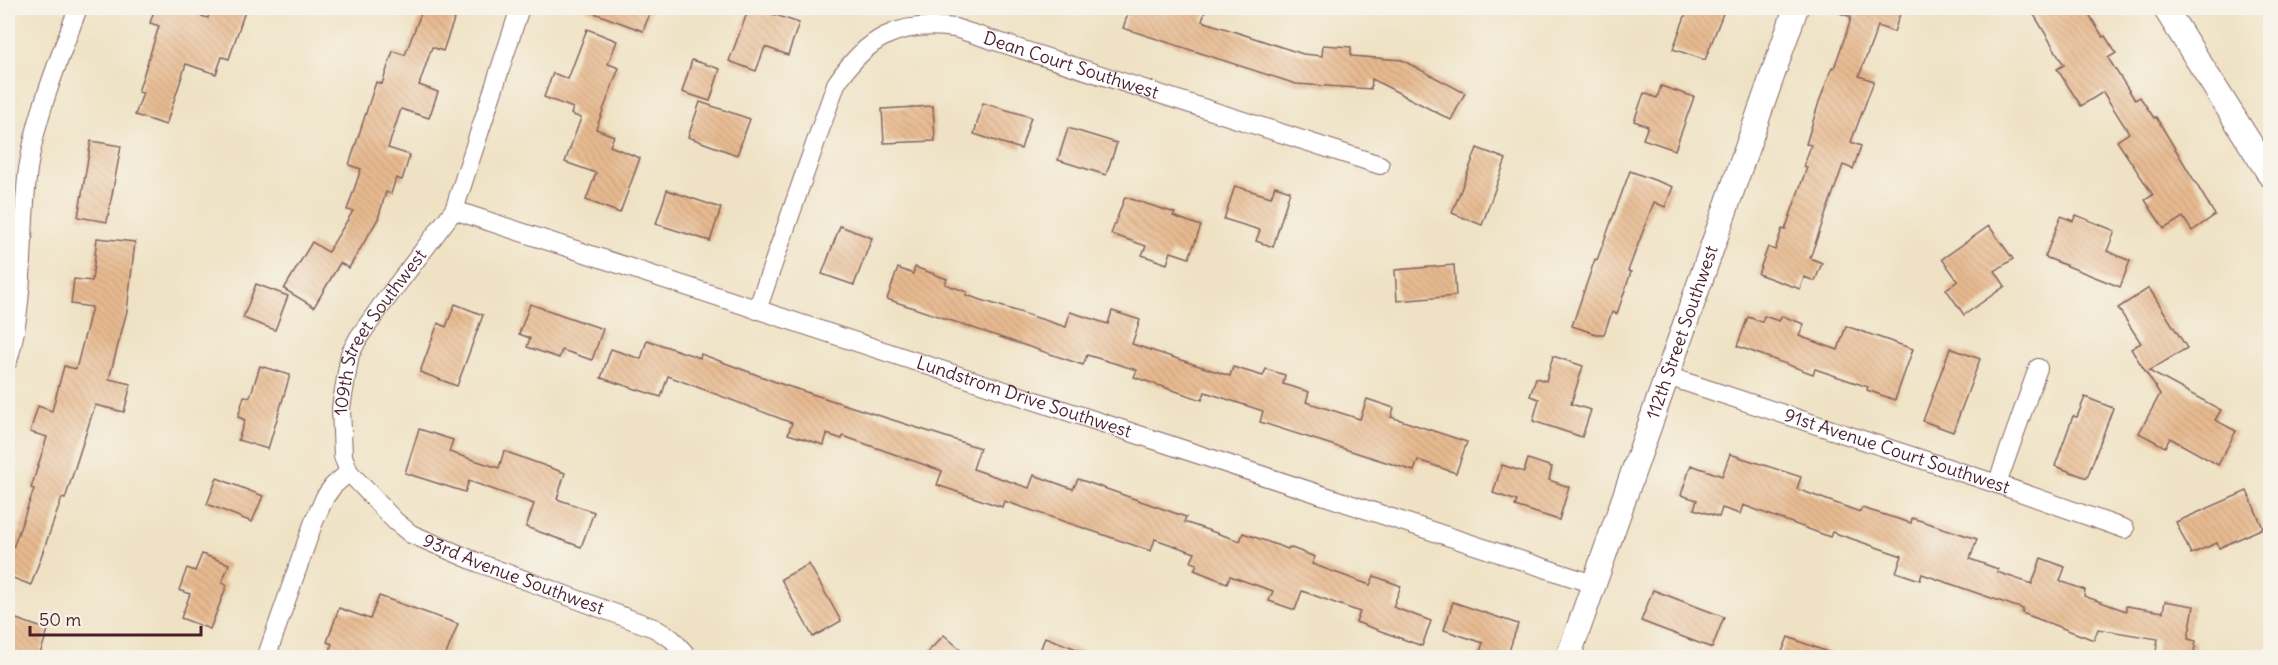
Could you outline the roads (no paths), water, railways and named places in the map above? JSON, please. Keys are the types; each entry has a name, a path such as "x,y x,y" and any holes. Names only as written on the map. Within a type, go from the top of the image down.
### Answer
{"street":[{"path":"8,361 17,305 28,169 45,99 78,8"},
{"name":"109th Street Southwest","path":"349,472 344,456 341,408 350,354 381,306 454,210 520,8"},
{"name":"112th Street Southwest","path":"1568,657 1796,8"},
{"path":"2165,8 2262,145 2271,175"},
{"name":"Dean Court Southwest","path":"757,310 836,84 850,62 870,44 894,32 911,27 937,25 955,28 1380,165"},
{"name":"Lundstrom Drive Southwest","path":"454,210 1593,584"},
{"path":"1997,484 2038,368"},
{"name":"91st Avenue Court Southwest","path":"1667,376 2125,528"},
{"path":"266,657 313,524 325,497 333,486 349,472"},
{"name":"93rd Avenue Southwest","path":"349,472 395,522 411,534 480,563 654,628 672,639 689,657"}]}
